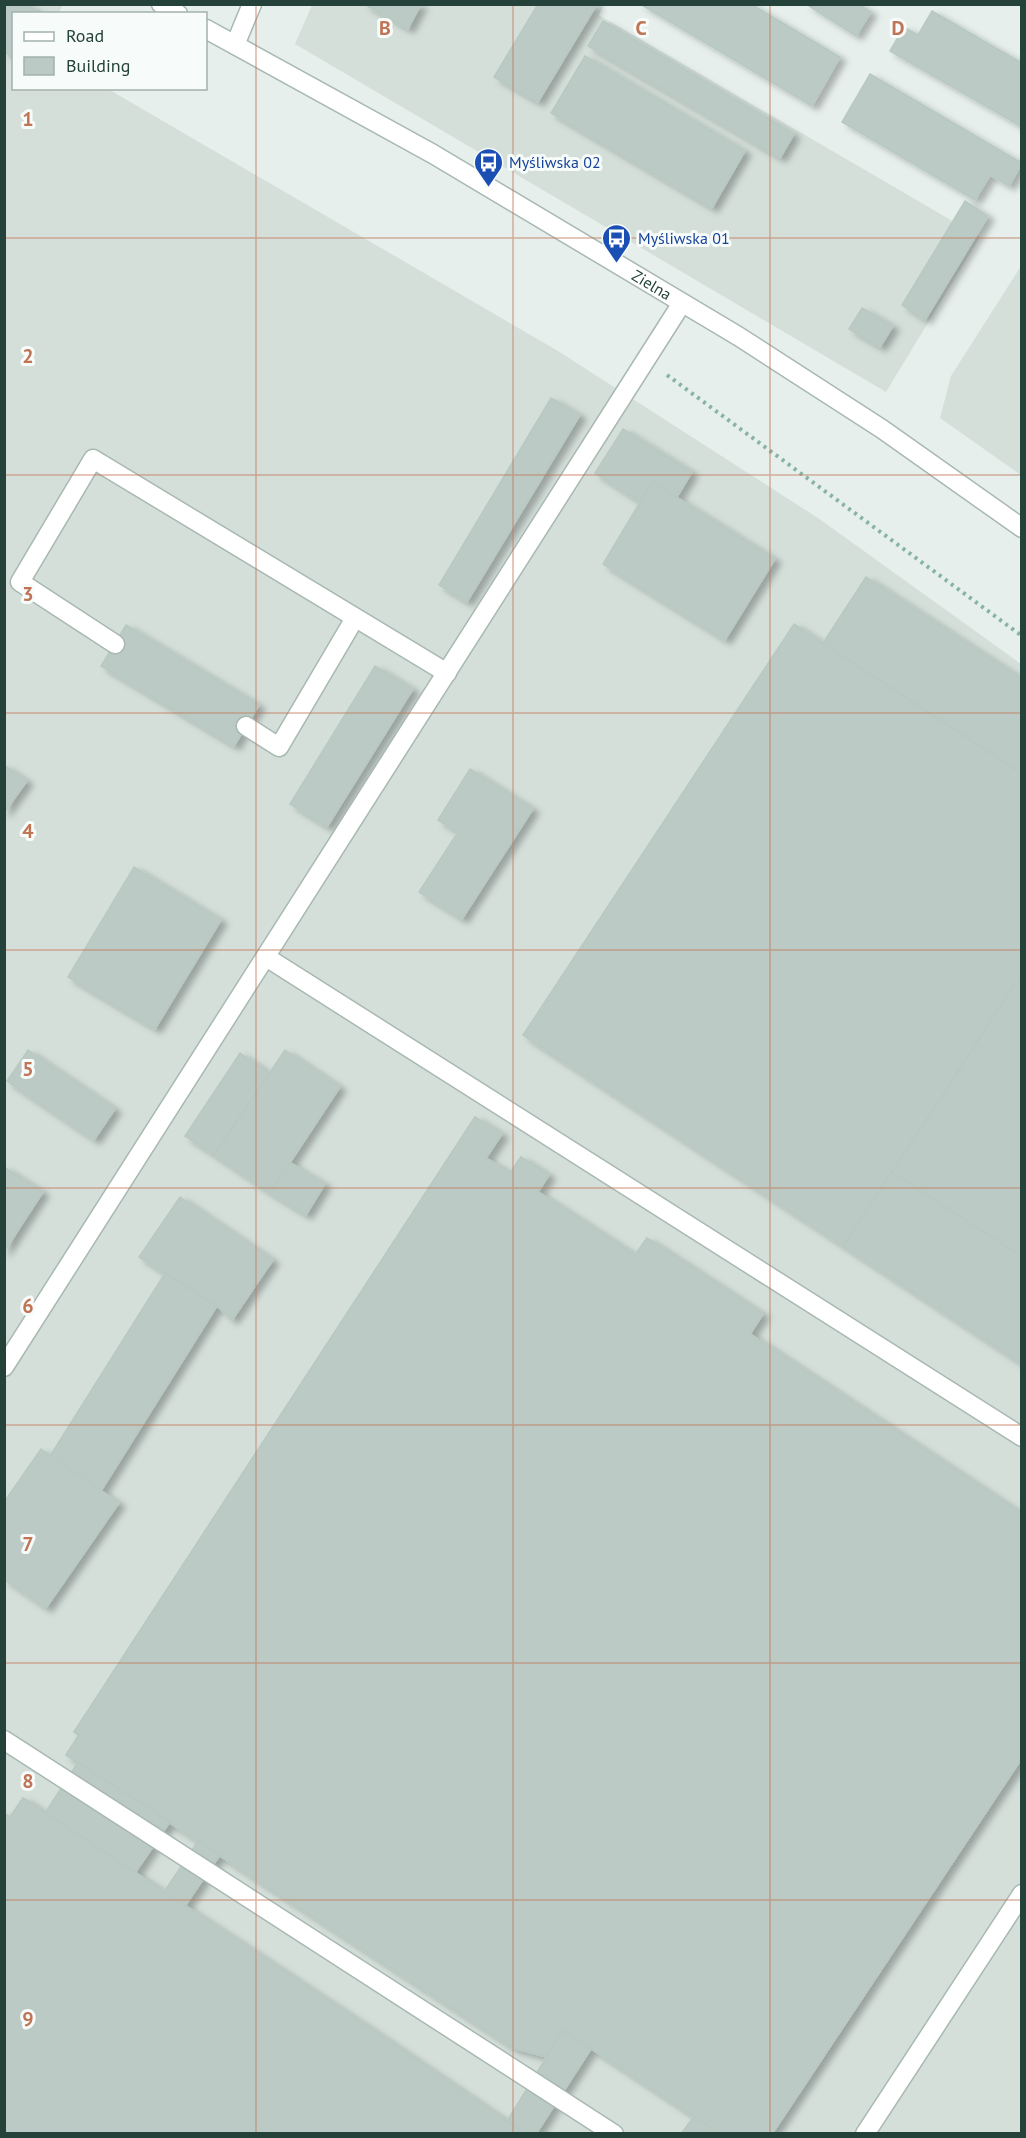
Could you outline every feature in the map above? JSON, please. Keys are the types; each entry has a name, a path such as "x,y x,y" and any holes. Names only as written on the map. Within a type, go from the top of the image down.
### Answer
{"street":[{"path":"161,4 174,12"},
{"path":"236,45 252,4"},
{"name":"Zielna","path":"207,30 433,154 791,368 1022,528"},
{"path":"4,1367 682,303"},
{"path":"115,644 20,582 93,459 447,673"},
{"path":"246,726 279,747 355,618"},
{"path":"266,957 1022,1437"},
{"path":"4,1740 614,2133"},
{"path":"865,2133 1022,1894"}],"path":[{"path":"647,360 1022,636"}],"shaded area":[{"path":"63,4 59,12 12,12 12,90 110,90 558,351 818,518 1021,664 1022,2133 5,2134 4,5"},
{"path":"312,5 604,5 599,15 980,237 886,392 295,44"},
{"path":"1021,266 1021,475 940,418 951,376"}],"building":[{"path":"4,4 25,4 36,10 35,12 12,12 12,56 4,52"},
{"path":"364,4 421,4 408,29"},
{"path":"538,4 597,4 538,102 494,77"},
{"path":"640,4 751,4 840,57 812,106"},
{"path":"806,4 859,4 871,12 856,36"},
{"path":"932,11 1022,63 1022,127 890,51 904,27 918,35"},
{"path":"603,21 794,134 780,158 588,46"},
{"path":"585,56 745,151 712,208 551,113"},
{"path":"870,74 1022,163 1009,186 990,175 975,200 842,122"},
{"path":"965,201 988,216 925,320 902,305"},
{"path":"862,308 893,326 880,347 849,329"},
{"path":"551,398 580,415 467,602 439,585"},
{"path":"623,429 692,472 677,497 652,482 640,502 595,473"},
{"path":"652,482 775,559 725,640 603,564"},
{"path":"866,577 1022,679 1022,774 823,643"},
{"path":"794,624 1022,774 1022,974 843,1246 523,1035"},
{"path":"126,625 259,705 234,746 101,666"},
{"path":"375,666 413,689 327,827 290,804"},
{"path":"4,765 27,781 4,813"},
{"path":"470,769 533,809 462,919 419,892 458,832 438,820"},
{"path":"134,867 221,920 155,1029 68,977"},
{"path":"1022,974 1022,1257 892,1172"},
{"path":"28,1050 115,1109 94,1140 7,1081"},
{"path":"285,1050 340,1087 270,1193 214,1155"},
{"path":"240,1053 269,1073 214,1155 185,1136"},
{"path":"475,1117 502,1134 486,1158 510,1173 521,1157 549,1175 538,1192 635,1255 647,1238 763,1314 750,1334 1022,1514 1022,1758 772,2134 720,2134 563,2030 546,2057 513,2048 66,1755 79,1735 74,1732"},
{"path":"475,1117 502,1134 486,1158 510,1173 521,1157 549,1175 538,1192 635,1255 647,1238 763,1314 750,1334 1022,1514 1022,1758 772,2134 720,2134 563,2030 546,2057 513,2048 66,1755 79,1735 74,1732"},
{"path":"289,1162 325,1184 306,1215 270,1193"},
{"path":"4,1167 43,1192 4,1252"},
{"path":"892,1172 1022,1257 1022,1364 843,1246"},
{"path":"180,1197 273,1260 232,1320 217,1306 139,1257"},
{"path":"165,1273 217,1306 101,1491 50,1456"},
{"path":"41,1449 119,1503 46,1608 4,1579 4,1502"},
{"path":"78,1762 170,1822 135,1873 45,1813"},
{"path":"23,1798 526,2134 4,2134 4,1813 10,1817"},
{"path":"23,1798 526,2134 4,2134 4,1813 10,1817"},
{"path":"198,1841 220,1855 185,1906 164,1892"},
{"path":"563,2030 591,2049 536,2134 526,2134 507,2121"},
{"path":"694,2116 720,2134 681,2134"}],"place":[{"name":"Myśliwska 02","path":"488,188"},
{"name":"Myśliwska 01","path":"617,264"}]}
